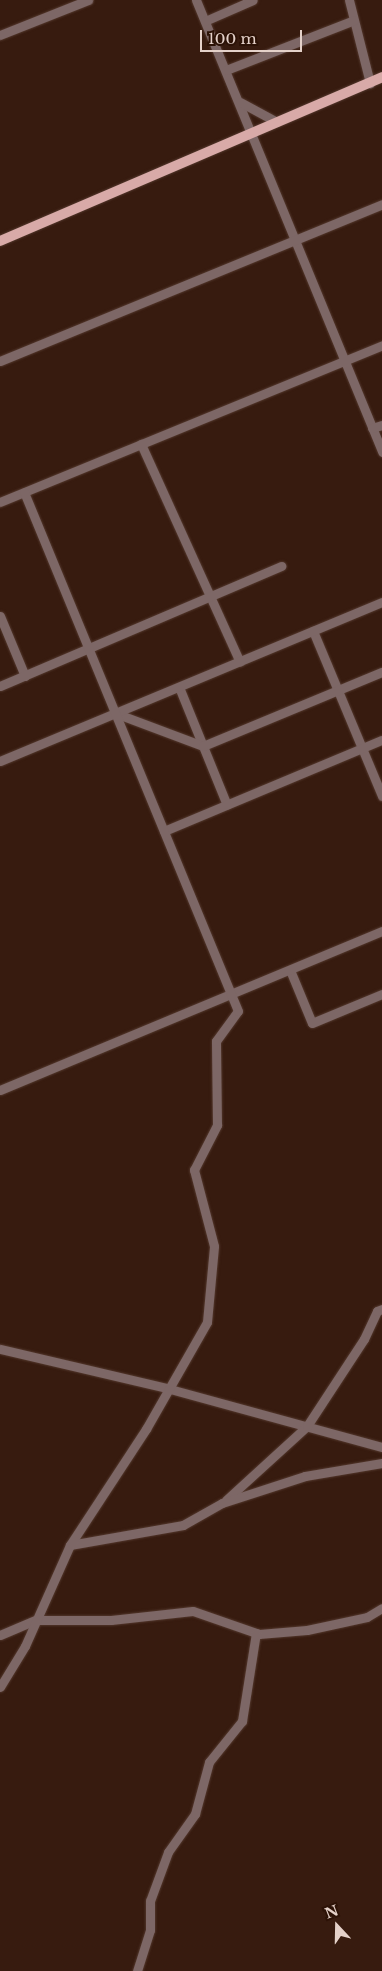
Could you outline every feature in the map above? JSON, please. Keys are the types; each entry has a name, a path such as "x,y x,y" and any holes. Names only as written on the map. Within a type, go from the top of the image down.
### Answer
{"main road":[{"path":"0,241 382,77"}],"street":[{"path":"0,35 88,0"},
{"path":"196,0 240,102 250,133 382,452"},
{"path":"205,21 253,0"},
{"path":"349,0 370,83"},
{"path":"226,70 354,20"},
{"path":"240,102 277,122"},
{"path":"0,361 382,204"},
{"path":"0,502 382,345"},
{"path":"372,428 382,425"},
{"path":"141,444 240,662"},
{"path":"0,1687 36,1620 70,1545 170,1389 207,1322 214,1246 194,1170 217,1125 216,1042 238,1012 24,492"},
{"path":"0,686 282,566"},
{"path":"0,761 382,602"},
{"path":"0,616 24,676"},
{"path":"314,631 382,796"},
{"path":"115,713 203,746 382,672"},
{"path":"179,687 227,805"},
{"path":"164,831 382,740"},
{"path":"0,1090 382,932"},
{"path":"290,970 312,1023 382,994"},
{"path":"222,1503 307,1426 364,1339 376,1311 382,1309"},
{"path":"0,1349 170,1389 382,1446"},
{"path":"70,1545 183,1525 222,1503 305,1476 382,1463"},
{"path":"0,1635 36,1620 111,1620 193,1611 256,1633 307,1630 368,1616 382,1608"},
{"path":"137,1971 150,1930 150,1901 168,1852 195,1814 209,1762 242,1721 256,1633"}]}
